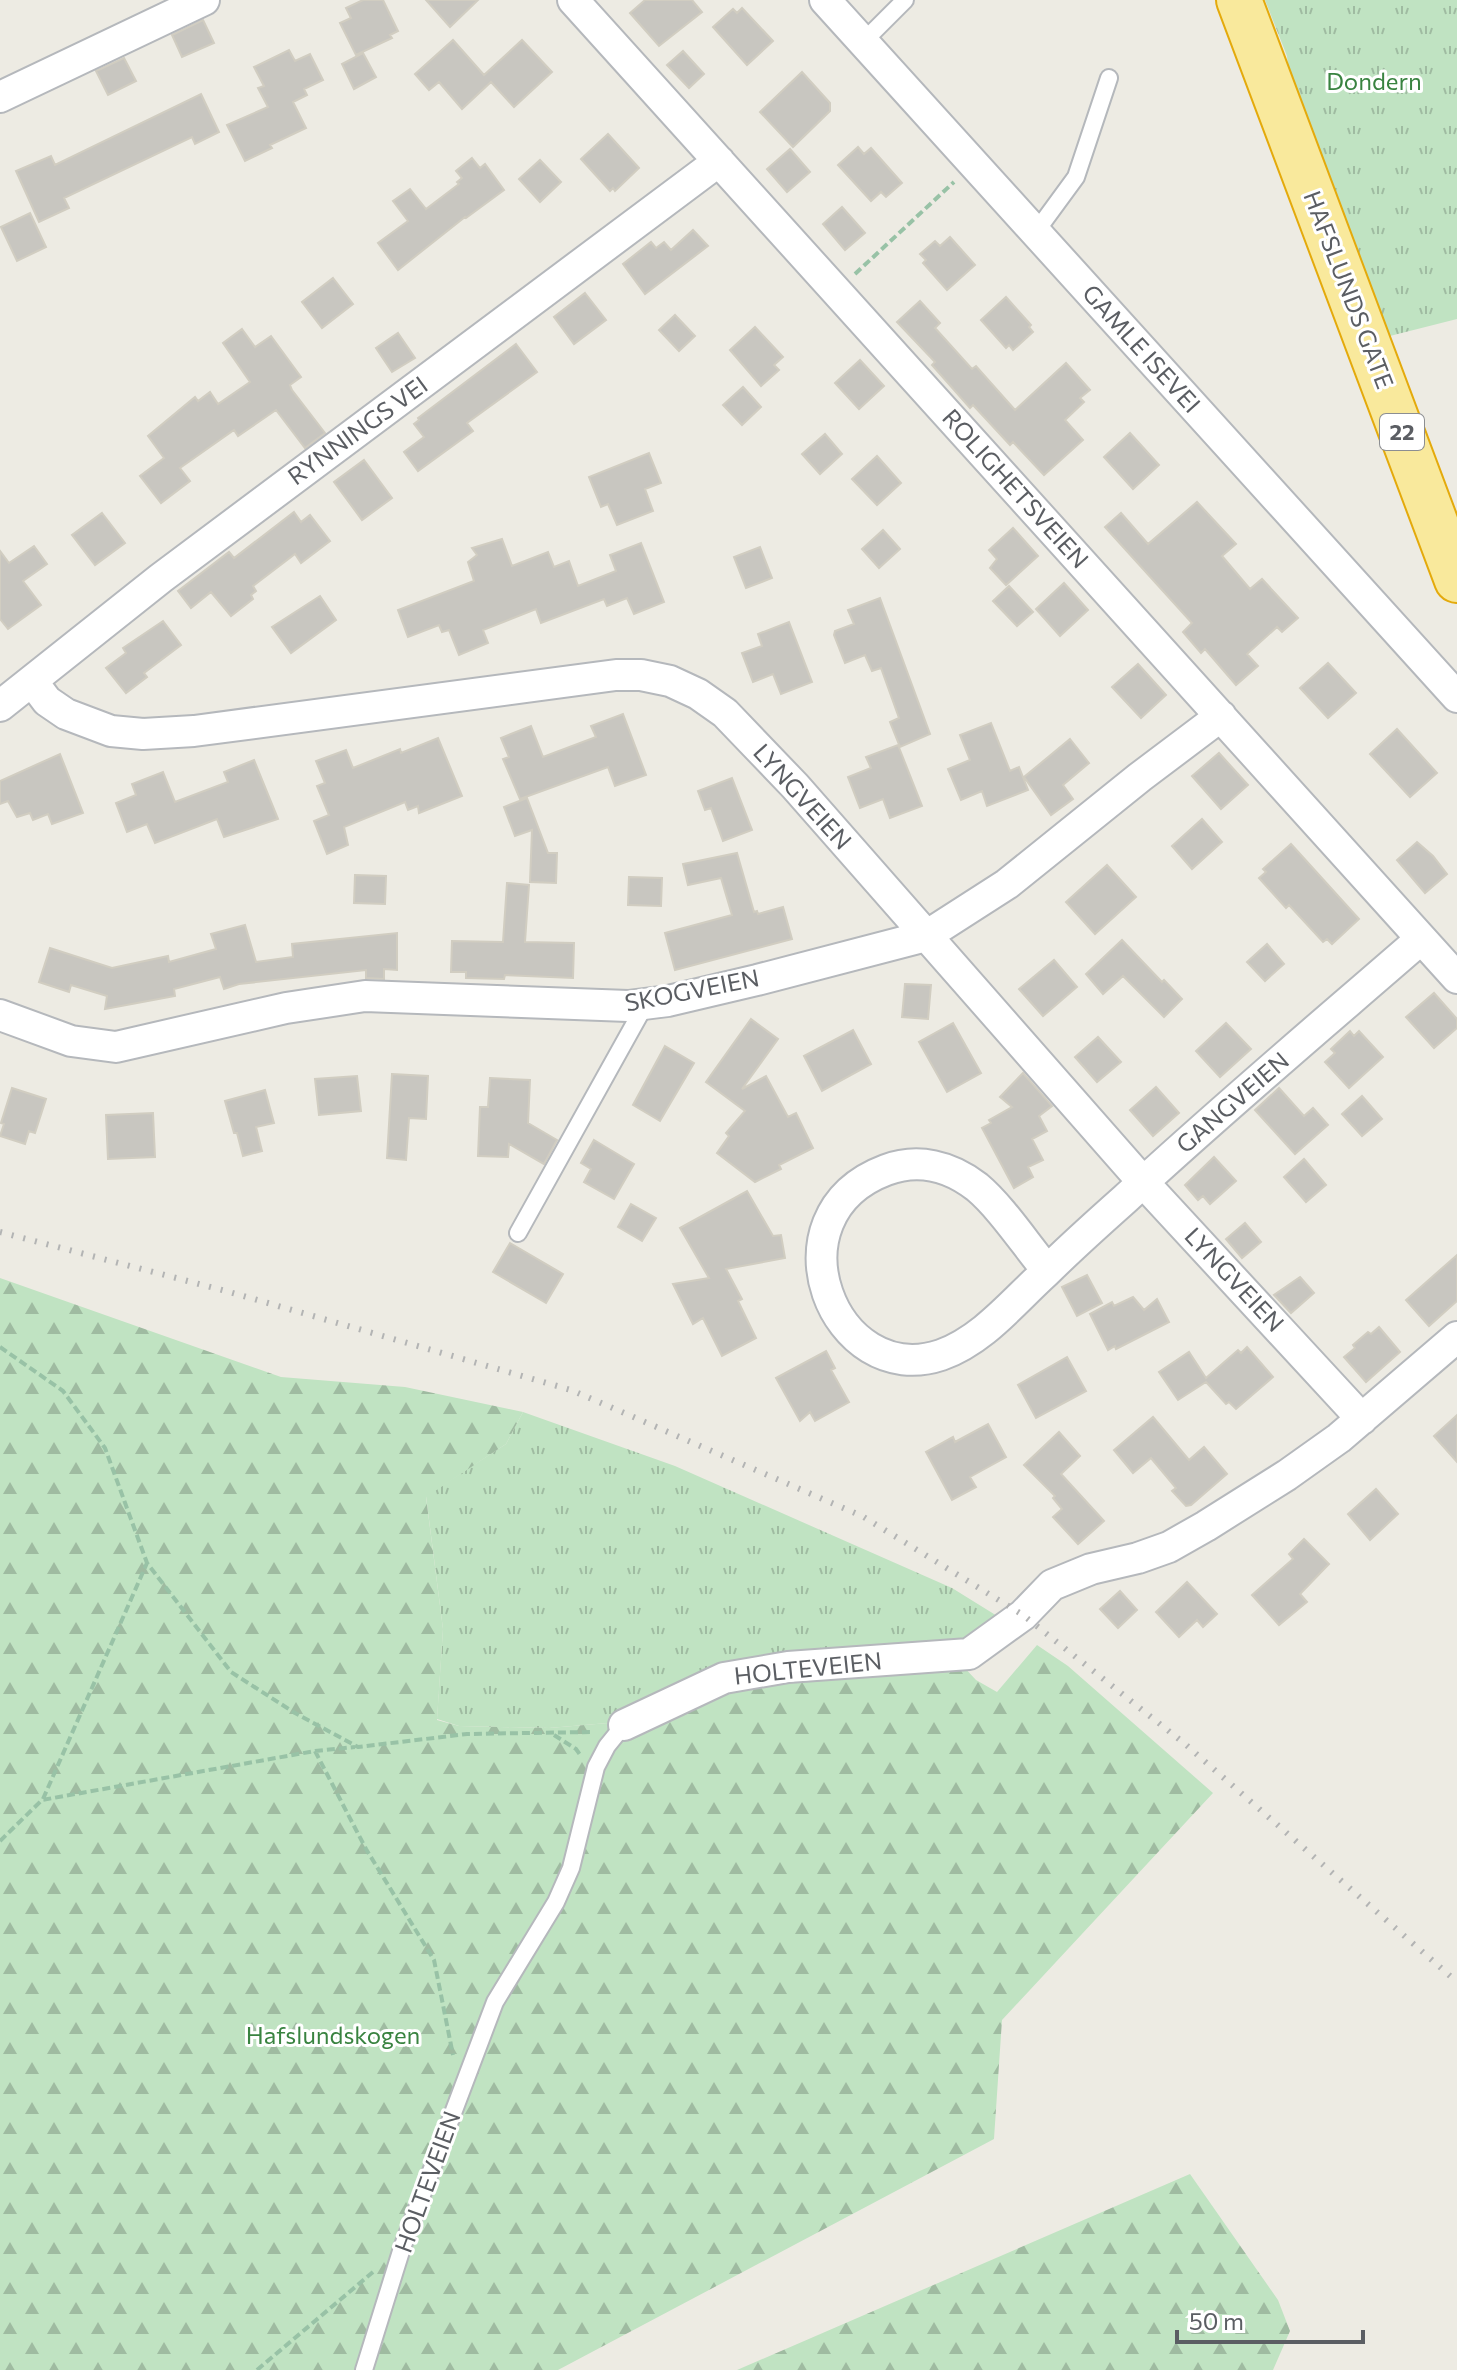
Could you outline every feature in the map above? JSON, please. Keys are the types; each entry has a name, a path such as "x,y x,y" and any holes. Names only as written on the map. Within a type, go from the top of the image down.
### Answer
{"highway":[{"name":"HAFSLUNDS GATE","path":"1239,0 1457,580"}],"street":[{"path":"0,97 204,0"},
{"name":"ROLIGHETSVEIEN","path":"573,0 1457,978"},
{"name":"GAMLE ISEVEI","path":"825,0 1457,697"},
{"name":"RYNNINGS VEI","path":"0,706 161,578 719,161"},
{"name":"LYNGVEIEN","path":"32,681 47,701 66,714 111,731 143,734 194,731 616,675 641,675 670,681 698,694 725,713 795,786 1143,1182 1362,1419"},
{"name":"SKOGVEIEN","path":"0,1015 71,1041 116,1047 286,1008 365,996 591,1006 645,1005 757,980 926,936 1007,884 1221,716"},
{"name":"GANGVEIEN","path":"1047,1270 977,1187 951,1172 927,1164 902,1165 861,1182 830,1217 821,1247 821,1273 826,1290 856,1337 872,1348 904,1359 938,1356 973,1338 1143,1182 1421,939"},
{"name":"HOLTEVEIEN","path":"624,1725 724,1678 788,1667 969,1654 1023,1615 1052,1585 1091,1569 1138,1558 1187,1538 1287,1475 1362,1419 1457,1337"}],"lane":[{"path":"863,42 905,0"},
{"path":"1035,233 1076,177 1109,78"},
{"path":"518,1233 645,1005"},
{"name":"HOLTEVEIEN","path":"364,2370 402,2248 495,2002 556,1902 571,1868 592,1780 607,1746 624,1725"}],"path":[{"path":"835,292 964,173"},
{"path":"0,1347 63,1391 105,1448 147,1563 231,1672 295,1713 358,1747"},
{"path":"0,1841 42,1800 147,1563"},
{"path":"42,1800 315,1751 467,1734 587,1732 624,1725"},
{"path":"551,1733 576,1749 592,1780"},
{"path":"315,1751 366,1849 434,1960 460,2094"},
{"path":"257,2370 402,2248"}],"green space":[{"name":"Dondern","path":"1265,0 1457,0 1457,319 1382,338 1291,94 1287,56"},
{"name":"Hafslundskogen","path":"0,1278 281,1377 405,1387 523,1412 506,1444 426,1497 443,1629 437,1720 459,1726 549,1728 608,1723 661,1701 947,1649 976,1680 997,1692 1037,1645 1068,1666 1213,1793 1002,2020 994,2139 558,2370 0,2370"},
{"path":"523,1412 675,1466 952,1588 1002,1619 977,1637 661,1701 608,1723 549,1728 459,1726 437,1719 443,1629 426,1496 506,1444"},
{"path":"1190,2174 1278,2300 1290,2331 1273,2370 737,2370"}],"building":[{"path":"363,0 383,0 398,31 390,35 392,38 356,55 340,23 351,18 346,8"},
{"path":"426,0 478,0 450,27"},
{"path":"645,0 692,0 702,12 659,46 630,13"},
{"path":"742,8 773,41 747,65 713,27 733,9 737,13"},
{"path":"203,20 214,43 182,57 172,35"},
{"path":"453,40 484,75 522,40 552,72 514,107 491,82 462,109 439,82 429,90 415,74"},
{"path":"289,50 295,61 310,54 323,80 304,89 307,95 293,102 306,128 245,161 227,125 268,107 258,88 264,86 254,67"},
{"path":"683,51 704,74 689,88 667,65"},
{"path":"363,53 376,77 354,89 342,64"},
{"path":"124,58 136,81 108,95 96,71"},
{"path":"802,72 830,103 830,111 793,147 760,112"},
{"path":"201,94 219,132 195,144 192,137 64,198 69,208 39,222 16,171 51,156 55,165"},
{"path":"608,134 639,168 615,191 613,188 610,191 581,159"},
{"path":"858,147 864,154 871,148 902,183 886,197 881,192 871,201 838,165"},
{"path":"790,149 810,172 787,192 767,169"},
{"path":"472,158 480,168 485,164 504,190 398,270 378,243 408,221 393,201 410,189 426,209 459,184 457,182 462,178 456,171"},
{"path":"540,160 561,182 540,202 519,179"},
{"path":"842,207 865,233 845,250 823,224"},
{"path":"30,213 46,247 17,261 1,227"},
{"path":"693,230 708,246 645,294 623,264 651,242 656,248 664,242 671,250"},
{"path":"950,237 975,265 947,290 923,263 926,260 920,254 935,241 940,246"},
{"path":"333,278 353,304 322,328 302,302"},
{"path":"585,293 606,320 574,344 554,317"},
{"path":"1006,297 1031,325 1029,327 1033,332 1013,350 1009,345 1006,348 981,320"},
{"path":"920,301 940,323 935,328 972,369 976,366 1015,410 1066,363 1090,390 1080,398 1084,402 1065,420 1083,440 1044,475 1013,442 1010,445 973,405 970,408 932,365 935,362 897,322"},
{"path":"675,315 695,336 679,351 659,330"},
{"path":"755,327 783,357 774,365 779,370 761,386 730,350"},
{"path":"242,329 255,347 271,336 301,377 290,385 292,390 325,433 305,448 276,410 238,436 234,430 180,468 190,481 161,503 140,476 164,458 148,436 195,397 198,401 210,392 218,404 250,382 223,343"},
{"path":"398,333 415,358 392,372 376,348"},
{"path":"516,344 537,372 467,423 473,431 418,471 404,452 424,437 414,424 418,418"},
{"path":"860,360 884,386 859,409 835,383"},
{"path":"743,387 761,407 742,425 723,405"},
{"path":"1130,433 1159,465 1133,489 1104,457"},
{"path":"825,434 842,454 820,474 802,454"},
{"path":"649,453 661,483 645,489 653,511 617,525 608,504 601,507 589,477"},
{"path":"877,456 901,483 877,505 852,479"},
{"path":"364,460 392,498 362,520 334,482"},
{"path":"1197,502 1236,544 1222,556 1250,589 1262,579 1298,618 1282,632 1277,627 1247,654 1258,666 1236,685 1205,649 1201,653 1183,632 1192,623 1105,527 1121,513 1148,544"},
{"path":"294,512 301,522 310,515 330,541 301,563 295,554 253,586 256,591 251,595 253,599 231,616 211,592 191,608 178,591 229,552 234,558"},
{"path":"102,513 125,543 95,565 72,535"},
{"path":"1013,528 1038,556 1006,585 990,568 997,559 989,550"},
{"path":"883,530 900,549 879,568 862,549"},
{"path":"502,539 512,566 548,552 554,567 569,561 578,586 616,571 610,555 641,543 664,602 634,614 627,598 607,606 604,599 541,623 536,609 483,630 488,643 459,655 449,630 442,632 439,625 408,637 398,610 474,581 468,562 477,555 472,548"},
{"path":"34,546 47,564 23,581 41,605 8,629 0,619 0,551 9,563"},
{"path":"760,547 772,578 746,588 734,557"},
{"path":"1064,583 1088,610 1060,636 1036,609"},
{"path":"1009,586 1033,612 1017,626 993,601"},
{"path":"320,596 336,620 291,653 272,627"},
{"path":"880,598 930,734 900,747 890,722 899,718 881,668 872,671 865,655 845,663 834,635 835,631 854,624 848,610"},
{"path":"163,621 181,645 144,673 147,677 126,693 106,668 126,653 123,648"},
{"path":"789,622 812,682 781,694 773,674 753,682 742,653 762,646 758,634"},
{"path":"1328,663 1356,693 1328,718 1300,688"},
{"path":"1138,664 1166,695 1141,718 1112,687"},
{"path":"623,714 646,775 615,786 608,767 520,799 503,759 509,757 501,738 531,726 543,757 596,737 591,726"},
{"path":"991,723 1010,771 1019,767 1028,790 987,806 982,791 961,800 948,769 970,760 960,735"},
{"path":"1397,729 1437,773 1410,797 1370,754"},
{"path":"438,738 462,796 419,813 418,806 408,810 405,802 344,827 348,845 327,854 314,821 329,815 317,786 325,783 316,761 346,750 353,768"},
{"path":"1070,739 1089,763 1063,785 1073,799 1051,815 1024,777"},
{"path":"898,745 922,806 890,818 883,799 860,808 848,777 871,768 866,757"},
{"path":"1219,753 1248,785 1221,809 1192,776"},
{"path":"60,754 83,813 52,824 48,814 33,820 30,813 17,817 8,801 0,804 0,781"},
{"path":"254,760 278,819 224,837 217,819 155,843 147,824 127,832 116,803 136,795 132,784 163,772 175,802 228,782 224,772"},
{"path":"732,778 752,830 723,841 711,808 705,810 698,791"},
{"path":"527,798 548,853 557,853 556,883 530,882 532,830 515,836 504,807"},
{"path":"1202,819 1222,842 1192,869 1172,846"},
{"path":"1417,842 1447,874 1425,893 1397,860"},
{"path":"1291,844 1359,919 1332,944 1327,939 1323,942 1259,878 1266,872 1263,869"},
{"path":"737,853 754,912 758,914 783,907 792,939 675,970 665,933 732,915 721,878 688,885 683,864"},
{"path":"1107,865 1136,897 1095,934 1066,902"},
{"path":"355,875 386,876 385,904 354,903"},
{"path":"629,877 662,878 661,906 628,905"},
{"path":"507,883 529,885 525,942 574,943 573,978 505,975 504,979 466,978 466,972 451,972 452,941 503,942"},
{"path":"245,925 256,962 293,957 292,944 397,933 397,970 384,969 384,979 366,978 366,970 239,984 224,989 220,977 174,989 175,996 105,1009 107,996 71,985 69,992 39,982 50,948 112,968 168,956 169,962 216,949 211,934"},
{"path":"1122,940 1182,999 1164,1017 1123,976 1103,994 1086,974"},
{"path":"1267,944 1284,964 1265,981 1247,962"},
{"path":"1054,960 1077,987 1043,1016 1019,989"},
{"path":"905,984 931,985 928,1019 902,1017"},
{"path":"1434,993 1457,1019 1457,1028 1434,1048 1406,1017"},
{"path":"751,1019 778,1039 742,1089 766,1076 788,1117 796,1113 813,1148 779,1165 781,1169 755,1182 717,1153 729,1136 726,1133 745,1111 706,1082"},
{"path":"953,1023 981,1073 947,1092 919,1042"},
{"path":"1226,1023 1251,1049 1220,1077 1196,1051"},
{"path":"853,1030 871,1064 822,1091 804,1056"},
{"path":"1350,1031 1354,1036 1359,1031 1383,1057 1349,1088 1325,1062 1335,1053 1331,1049"},
{"path":"1098,1037 1121,1062 1097,1082 1075,1057"},
{"path":"665,1046 694,1063 660,1121 633,1105"},
{"path":"1023,1073 1052,1106 1039,1116 1047,1131 1032,1139 1043,1160 1028,1167 1033,1177 1014,1188 982,1128 991,1123 989,1120 1012,1107 1000,1097"},
{"path":"392,1074 428,1076 426,1119 409,1118 406,1160 387,1158"},
{"path":"357,1076 361,1111 319,1115 315,1079"},
{"path":"490,1078 530,1080 528,1123 557,1140 544,1164 509,1144 508,1157 478,1156 480,1107 488,1107"},
{"path":"1156,1087 1179,1113 1153,1136 1130,1110"},
{"path":"12,1088 46,1099 35,1133 29,1131 25,1144 0,1136"},
{"path":"1279,1088 1304,1116 1313,1108 1328,1125 1295,1154 1255,1110"},
{"path":"265,1090 274,1123 256,1127 262,1151 243,1156 225,1101"},
{"path":"1362,1096 1382,1119 1362,1136 1342,1114"},
{"path":"153,1113 155,1157 108,1159 106,1115"},
{"path":"594,1140 634,1164 614,1199 584,1182 591,1169 581,1163"},
{"path":"1214,1157 1236,1181 1210,1204 1203,1196 1198,1200 1185,1185"},
{"path":"1304,1159 1326,1185 1306,1202 1284,1177"},
{"path":"747,1191 773,1236 781,1235 785,1258 726,1269 742,1299 738,1301 756,1338 722,1356 703,1318 693,1324 673,1284 709,1278 680,1228"},
{"path":"631,1204 656,1218 642,1241 618,1227"},
{"path":"1245,1223 1261,1242 1242,1258 1226,1239"},
{"path":"510,1243 563,1274 546,1303 493,1272"},
{"path":"1457,1255 1457,1301 1429,1326 1406,1300"},
{"path":"1087,1275 1102,1303 1077,1316 1062,1287"},
{"path":"1300,1277 1314,1293 1291,1313 1274,1295"},
{"path":"1133,1297 1144,1310 1157,1299 1169,1322 1116,1349 1115,1346 1108,1350 1090,1314 1112,1302 1114,1306"},
{"path":"1379,1327 1400,1352 1366,1382 1344,1357 1368,1332 1371,1334"},
{"path":"1247,1347 1273,1377 1236,1409 1229,1402 1226,1404 1206,1382 1178,1400 1159,1372 1189,1352 1206,1378 1238,1350 1241,1353"},
{"path":"826,1351 835,1368 831,1370 849,1402 815,1421 810,1412 800,1421 776,1378"},
{"path":"1067,1357 1086,1391 1036,1418 1018,1385"},
{"path":"1457,1415 1457,1462 1434,1436"},
{"path":"1153,1417 1189,1460 1204,1447 1227,1474 1191,1505 1186,1506 1172,1491 1176,1488 1151,1458 1133,1473 1114,1450"},
{"path":"988,1424 1006,1457 970,1477 976,1487 952,1500 926,1452 953,1437 955,1442"},
{"path":"1059,1432 1080,1456 1061,1474 1104,1521 1078,1544 1053,1517 1062,1509 1053,1498 1055,1496 1024,1465"},
{"path":"1376,1489 1398,1514 1370,1540 1348,1514"},
{"path":"1304,1539 1329,1564 1300,1594 1307,1602 1279,1625 1252,1595 1293,1559 1289,1554"},
{"path":"1187,1582 1217,1614 1203,1627 1197,1620 1179,1637 1156,1612"},
{"path":"1120,1591 1137,1610 1118,1628 1100,1609"}],"railway":[{"path":"0,1232 226,1291 571,1390 862,1516 1023,1615 1185,1744 1457,1982"}]}
